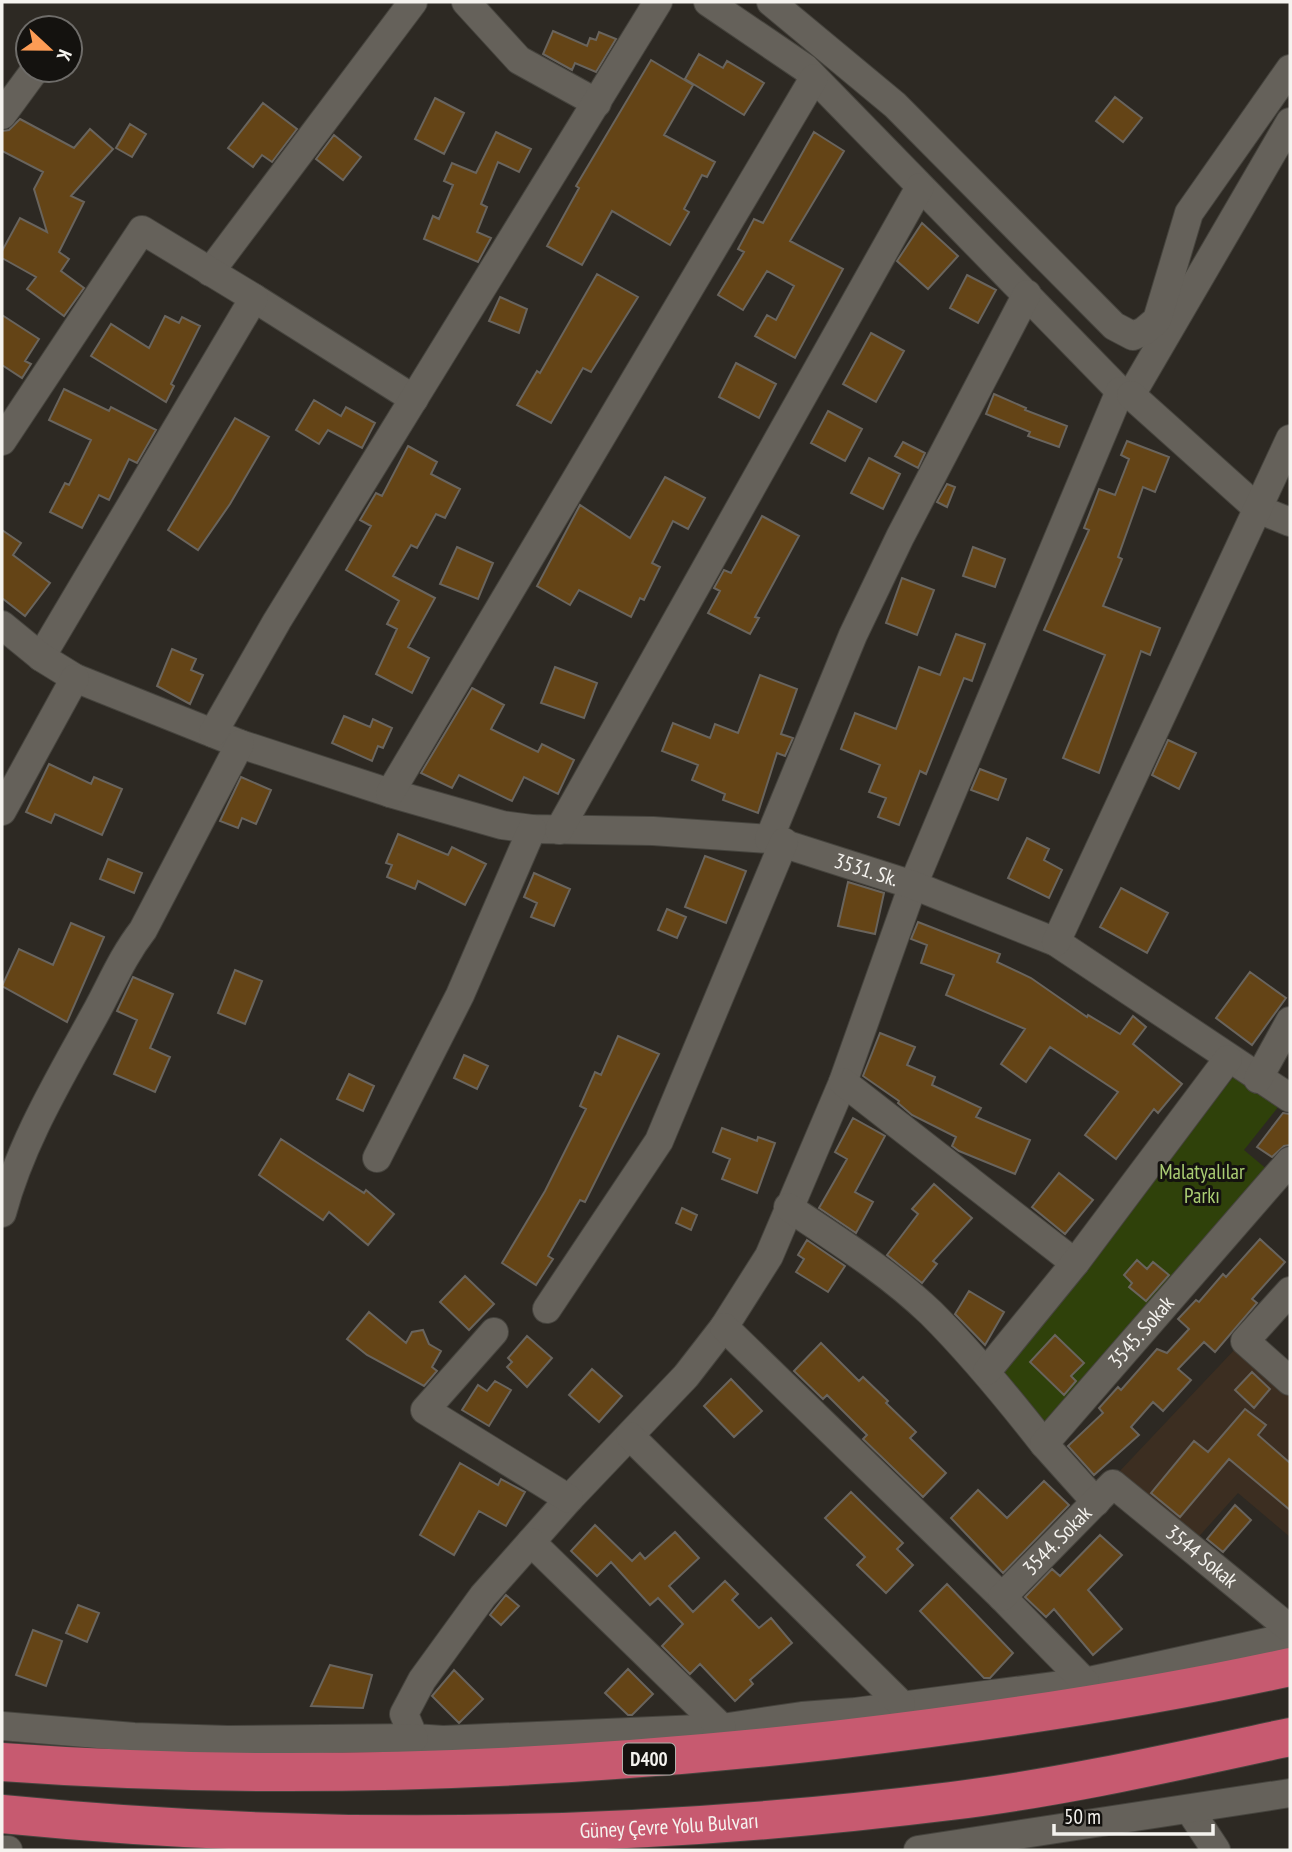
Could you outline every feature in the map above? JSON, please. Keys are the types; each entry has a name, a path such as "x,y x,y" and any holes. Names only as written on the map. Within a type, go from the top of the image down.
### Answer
{"highway":[{"name":"D400","path":"2,1762 209,1772 315,1772 651,1759 901,1732 1095,1706 1290,1667"},
{"name":"Güney Çevre Yolu Bulvarı","path":"2,1814 200,1839 461,1836 786,1819 955,1800 1188,1759 1290,1737"}],"street":[{"path":"209,272 413,2"},
{"path":"466,2 519,60 597,103"},
{"path":"213,733 277,621 658,2"},
{"path":"708,2 805,68 1125,393 1258,509 1290,522"},
{"path":"771,2 895,105 1114,326 1133,336 1157,320 1189,213 1290,69"},
{"path":"390,793 814,78"},
{"path":"2,116 25,84"},
{"path":"414,1738 404,1714 422,1680 484,1596 569,1499 686,1376 724,1327 769,1256 843,1082 913,885 1125,393 1290,122"},
{"path":"377,1158 545,830 920,187"},
{"path":"2,440 142,230 414,399"},
{"path":"548,1309 659,1141 853,635 894,549 1027,295"},
{"path":"41,657 254,298"},
{"path":"1056,942 1290,439"},
{"name":"3531. Sk.","path":"2,625 41,657 75,678 240,744 390,793 502,825 545,830 653,831 776,840 913,885 1056,942 1290,1098"},
{"path":"2,811 75,678"},
{"path":"4,1194 54,1088 104,997 122,957 143,930 240,744"},
{"path":"1258,1079 1290,1021"},
{"path":"987,1371 1075,1263 1228,1059"},
{"path":"843,1082 1075,1263"},
{"name":"3545. Sokak","path":"1044,1444 1290,1161"},
{"path":"788,1207 865,1259 929,1311 987,1371 1044,1444 1105,1493"},
{"path":"1290,1291 1245,1341 1290,1381"},
{"path":"724,1327 1002,1597 1085,1682"},
{"path":"494,1332 425,1410 569,1499"},
{"path":"630,1436 901,1704"},
{"name":"3544. Sokak","path":"1002,1597 1105,1493"},
{"name":"3544 Sokak","path":"1105,1493 1290,1629"},
{"path":"531,1542 722,1728"},
{"path":"2,1726 134,1737 228,1740 470,1740 722,1728 1085,1682 1290,1637"},
{"path":"918,1850 1290,1793"},
{"path":"1189,1809 1216,1850"}],"shaded area":[{"path":"1238,1346 1290,1394 1290,1537 1238,1493 1194,1542 1118,1473"}],"green space":[{"name":"Malatyalılar Parkı","path":"1235,1075 1279,1106 1244,1150 1269,1171 1051,1430 1000,1370"}],"building":[{"path":"553,31 587,46 590,38 596,40 599,32 616,39 596,72 575,63 572,70 543,54"},
{"path":"699,54 723,68 727,61 764,83 744,115 685,79"},
{"path":"651,60 693,85 664,135 715,162 707,177 702,175 684,209 689,212 670,245 612,211 582,265 547,246 579,188 576,186"},
{"path":"1115,97 1142,118 1123,142 1096,121"},
{"path":"435,98 464,113 444,154 415,139"},
{"path":"263,103 297,129 272,162 262,155 253,167 228,148"},
{"path":"20,119 74,148 90,129 113,149 71,196 84,202 59,252 69,259 61,271 84,288 64,316 27,289 36,277 2,258 2,251 20,218 47,232 34,189 43,172 2,151 2,131 9,130"},
{"path":"130,124 146,134 132,157 116,148"},
{"path":"496,132 531,149 519,172 498,162 481,204 487,207 477,232 491,238 478,262 424,239 433,216 439,219 453,185 444,181 452,163 476,173"},
{"path":"814,132 844,151 790,241 843,269 795,358 755,336 767,315 776,320 794,286 767,271 743,310 718,295 744,252 738,249 754,219 763,223"},
{"path":"334,135 361,157 343,180 316,159"},
{"path":"922,223 958,256 928,289 897,261"},
{"path":"597,274 638,297 591,372 583,368 551,423 517,405 537,371 540,373"},
{"path":"967,275 996,290 978,323 950,308"},
{"path":"500,297 527,309 519,333 489,321"},
{"path":"2,315 39,339 25,361 31,364 22,378 2,365"},
{"path":"165,316 179,323 182,317 200,326 171,384 174,386 166,402 91,356 111,324 149,348"},
{"path":"871,333 904,351 876,402 843,384"},
{"path":"736,363 776,384 759,418 719,397"},
{"path":"64,389 109,411 111,407 156,430 137,463 129,459 109,500 99,495 82,528 50,512 65,483 69,485 91,440 49,420"},
{"path":"994,394 1026,408 1025,410 1067,426 1059,447 1028,436 1030,432 986,414"},
{"path":"314,400 341,416 346,407 375,423 362,448 328,430 319,444 296,430"},
{"path":"828,411 862,429 845,461 811,443"},
{"path":"235,418 269,437 230,504 198,550 168,530"},
{"path":"1127,441 1169,457 1155,492 1143,487 1118,557 1122,559 1103,606 1160,628 1150,655 1141,651 1099,773 1063,758 1105,655 1044,630 1089,530 1084,528 1099,489 1115,495 1129,459 1121,455"},
{"path":"903,442 925,453 918,468 895,456"},
{"path":"408,446 437,462 431,474 460,489 445,518 436,514 417,548 411,545 393,576 435,598 408,647 429,658 412,693 376,674 397,629 387,624 399,601 346,570 371,526 360,520 376,493 382,496"},
{"path":"869,458 900,474 883,509 851,493"},
{"path":"665,477 705,498 688,529 673,521 652,563 660,567 644,600 640,598 631,617 579,590 570,605 537,586 580,505 630,538"},
{"path":"947,484 955,487 947,507 937,502"},
{"path":"762,516 799,536 755,617 759,618 750,634 708,613 720,591 714,588 724,570 731,573"},
{"path":"2,530 21,543 13,555 50,583 25,616 2,598"},
{"path":"457,547 493,563 478,599 440,584"},
{"path":"973,547 1005,559 995,587 963,576"},
{"path":"902,578 934,590 917,635 886,623"},
{"path":"956,634 985,644 972,681 964,678 926,774 920,771 899,825 878,817 886,798 869,792 880,765 841,749 855,713 896,729 919,667 940,675"},
{"path":"172,649 196,659 191,670 203,675 190,704 157,686"},
{"path":"555,667 597,683 584,718 541,703"},
{"path":"760,675 797,689 781,734 793,738 785,756 777,753 758,813 723,800 725,794 692,780 698,765 662,751 673,723 710,738 715,724 738,733"},
{"path":"472,688 504,705 491,729 538,752 542,744 574,760 558,794 524,777 512,801 459,775 452,788 421,773"},
{"path":"344,716 370,727 373,719 392,728 383,748 378,746 372,761 332,743"},
{"path":"1168,740 1196,753 1179,789 1152,775"},
{"path":"49,764 91,784 94,777 122,789 102,835 55,814 51,823 26,812"},
{"path":"980,769 1006,779 998,800 971,790"},
{"path":"241,777 271,790 256,824 242,818 238,828 220,821"},
{"path":"398,834 448,855 452,847 486,864 465,905 418,881 415,889 387,877 392,865 386,863"},
{"path":"1027,838 1049,849 1044,860 1062,870 1049,898 1008,878"},
{"path":"705,856 746,871 726,923 685,907"},
{"path":"108,859 142,873 134,893 100,879"},
{"path":"534,873 570,889 554,926 531,917 537,903 524,897"},
{"path":"848,882 884,893 875,934 838,926"},
{"path":"1121,888 1168,913 1147,953 1100,927"},
{"path":"667,909 686,917 677,938 658,930"},
{"path":"918,922 1000,954 997,962 1031,978 1087,1017 1088,1015 1120,1034 1133,1016 1146,1027 1133,1044 1182,1084 1158,1113 1154,1109 1116,1159 1085,1135 1118,1092 1050,1047 1026,1082 1001,1064 1025,1029 946,995 954,975 921,963 927,945 911,939"},
{"path":"71,923 104,937 67,1022 2,986 19,949 53,965"},
{"path":"235,970 262,981 245,1024 218,1013"},
{"path":"1250,972 1286,998 1252,1045 1216,1018"},
{"path":"133,977 173,994 150,1048 170,1057 155,1092 114,1074 137,1020 117,1011"},
{"path":"880,1033 915,1047 907,1065 935,1077 932,1085 981,1108 976,1117 1030,1140 1015,1174 959,1151 952,1146 956,1137 912,1115 899,1101 863,1076"},
{"path":"618,1036 659,1054 585,1202 580,1200 548,1256 553,1259 536,1285 502,1263 545,1191 586,1109 580,1106 595,1072 601,1075"},
{"path":"464,1055 488,1066 477,1089 454,1078"},
{"path":"349,1074 374,1086 363,1111 337,1099"},
{"path":"1283,1113 1290,1114 1290,1145 1284,1146 1272,1157 1257,1147"},
{"path":"853,1118 885,1136 855,1192 873,1202 856,1233 819,1208 847,1159 835,1152"},
{"path":"722,1128 757,1141 758,1137 775,1143 757,1193 722,1179 730,1159 713,1152"},
{"path":"281,1139 364,1193 366,1190 394,1214 368,1245 329,1212 323,1220 259,1175"},
{"path":"1059,1173 1093,1200 1065,1234 1032,1207"},
{"path":"934,1184 972,1218 933,1261 937,1264 922,1283 887,1255 918,1214 912,1209"},
{"path":"682,1208 697,1215 691,1230 676,1223"},
{"path":"1260,1239 1285,1262 1252,1299 1257,1303 1215,1352 1204,1342 1178,1369 1191,1380 1163,1411 1153,1402 1131,1427 1139,1435 1094,1475 1068,1446 1103,1413 1099,1408 1118,1387 1121,1390 1157,1349 1167,1353 1189,1329 1178,1319 1196,1300 1199,1302 1223,1274 1226,1277"},
{"path":"807,1240 845,1266 828,1292 796,1272 804,1259 798,1255"},
{"path":"1137,1260 1147,1269 1153,1262 1169,1275 1146,1301 1129,1287 1132,1283 1124,1275"},
{"path":"465,1276 494,1304 469,1330 440,1302"},
{"path":"969,1291 1004,1312 985,1345 955,1314"},
{"path":"369,1312 406,1343 412,1332 423,1330 429,1344 441,1351 432,1367 437,1371 424,1386 367,1355 347,1339"},
{"path":"1055,1335 1084,1363 1071,1376 1076,1381 1064,1395 1030,1362"},
{"path":"527,1336 552,1358 527,1387 507,1367 512,1362 508,1358"},
{"path":"821,1343 859,1381 863,1377 888,1401 886,1403 916,1432 910,1438 946,1473 923,1497 863,1439 867,1435 827,1395 823,1399 794,1371"},
{"path":"592,1369 622,1396 599,1422 569,1395"},
{"path":"1252,1372 1270,1389 1254,1408 1235,1390"},
{"path":"731,1379 762,1411 734,1437 704,1406"},
{"path":"495,1381 511,1390 489,1426 462,1410 478,1385 487,1391"},
{"path":"1245,1409 1266,1425 1258,1435 1290,1463 1290,1510 1229,1459 1180,1517 1151,1493 1194,1441 1208,1452"},
{"path":"460,1463 498,1485 501,1479 525,1492 506,1526 479,1511 454,1555 420,1535"},
{"path":"1044,1481 1069,1505 1003,1573 951,1518 978,1490 1007,1518"},
{"path":"851,1492 903,1543 897,1549 913,1565 886,1593 857,1565 865,1557 825,1518"},
{"path":"1235,1505 1251,1520 1223,1552 1207,1539"},
{"path":"595,1525 632,1561 640,1553 645,1559 675,1532 699,1558 669,1586 693,1612 725,1581 738,1594 732,1600 759,1628 771,1618 792,1643 750,1680 753,1684 735,1701 700,1664 690,1674 662,1646 683,1624 658,1598 650,1605 611,1562 597,1576 571,1551"},
{"path":"1100,1535 1122,1555 1088,1590 1122,1629 1093,1655 1054,1609 1046,1617 1025,1597 1052,1569 1060,1576"},
{"path":"947,1584 1013,1653 990,1678 984,1678 920,1611"},
{"path":"506,1595 519,1606 501,1625 490,1615"},
{"path":"78,1605 99,1613 87,1642 66,1633"},
{"path":"33,1630 62,1641 46,1686 16,1675"},
{"path":"330,1665 372,1675 363,1708 311,1706"},
{"path":"628,1669 653,1694 632,1715 628,1715 605,1693"},
{"path":"454,1670 483,1699 459,1723 432,1696"}]}
